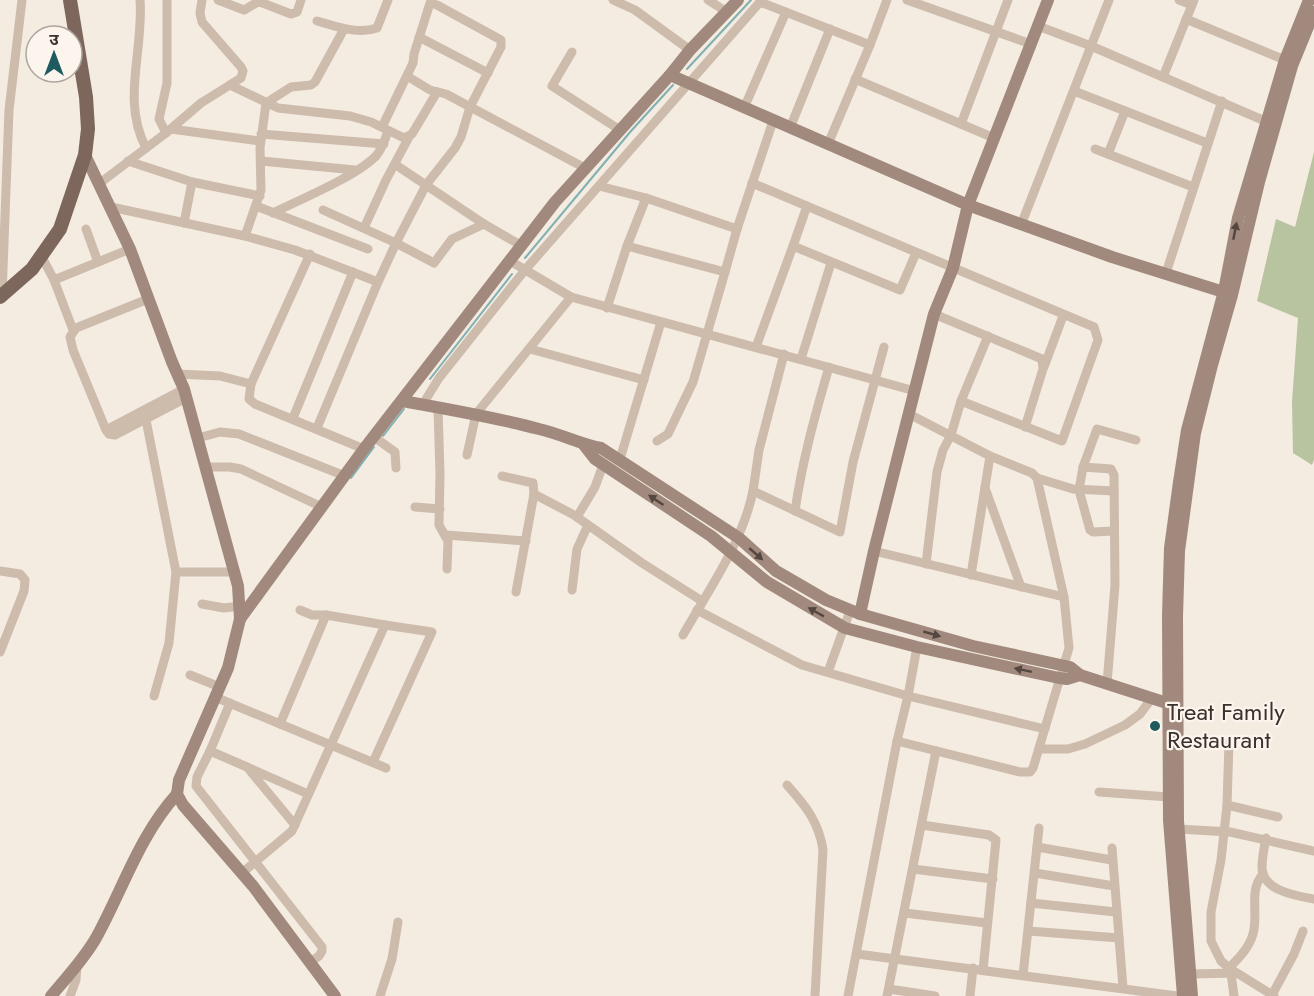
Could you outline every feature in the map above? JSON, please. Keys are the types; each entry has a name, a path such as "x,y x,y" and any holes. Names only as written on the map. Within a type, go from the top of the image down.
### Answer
{"main road":[{"path":"1,297 32,269 60,230 85,155 88,129 86,97 70,0"}],"street":[{"path":"1,297 9,110 22,0"},
{"path":"140,0 133,104 139,135 146,148"},
{"path":"167,0 167,83 159,119 169,131 384,144"},
{"path":"99,183 169,131 201,103 241,78 243,71 202,22 200,13 202,0"},
{"path":"218,0 244,10 260,3 291,14 297,12 301,0"},
{"path":"317,21 344,29 362,31 377,28 388,0"},
{"path":"613,0 634,10 690,50"},
{"path":"708,0 727,12"},
{"path":"240,613 555,202 690,50 738,0"},
{"path":"828,144 887,0"},
{"path":"907,0 1031,44"},
{"path":"961,124 1008,0"},
{"path":"828,672 845,628 855,612 874,551 934,314 953,268 968,205 1048,0"},
{"path":"1021,225 1108,0"},
{"path":"1164,77 1193,3 1179,0"},
{"path":"1228,293 1238,218 1266,121 1309,0"},
{"path":"423,405 439,378 525,270 761,1 870,45"},
{"path":"273,213 355,170 375,156 384,144 385,129 413,63 430,3 501,40 501,47 470,107 458,142 426,185 396,243 317,428"},
{"path":"744,108 786,12"},
{"path":"1192,996 1178,829 1168,615 1170,548 1187,430 1292,66 1309,36 1314,12"},
{"path":"1186,19 1286,60"},
{"path":"1038,26 1091,46 1266,121"},
{"path":"246,236 260,196 261,138 266,103 291,87 311,85 315,82 344,29"},
{"path":"790,128 830,29"},
{"path":"419,37 488,74"},
{"path":"572,52 552,86 620,130"},
{"path":"670,75 968,205 1112,257 1228,293"},
{"path":"407,76 585,168"},
{"path":"855,79 994,138"},
{"path":"230,85 286,110 350,116 404,138 410,137"},
{"path":"1074,91 1207,143"},
{"path":"364,228 386,180 437,92"},
{"path":"1166,273 1222,101"},
{"path":"1108,154 1125,111"},
{"path":"657,441 668,434 693,382 737,229 773,121"},
{"path":"1095,149 1193,187"},
{"path":"51,996 96,938 141,844 160,814 177,794 179,780 231,657 240,613 235,572 185,394 130,249 85,155"},
{"path":"128,161 192,182 260,196"},
{"path":"261,161 355,170"},
{"path":"396,165 484,224 522,246"},
{"path":"184,223 192,182"},
{"path":"752,183 1094,327 1098,340 1062,441 961,401"},
{"path":"599,186 646,198 737,229"},
{"path":"608,308 627,246 646,198"},
{"path":"256,206 368,249"},
{"path":"756,346 807,206"},
{"path":"111,207 246,236 310,254 378,282"},
{"path":"322,210 396,243 434,263 452,239 484,224"},
{"path":"86,229 98,262"},
{"path":"627,246 725,272"},
{"path":"793,246 900,290 916,253"},
{"path":"54,280 130,249"},
{"path":"310,254 251,384 249,394 252,401 364,449"},
{"path":"42,257 54,280 73,330 70,341 109,434 115,435 146,420 185,394"},
{"path":"510,261 571,297 915,391"},
{"path":"801,359 831,263"},
{"path":"293,418 353,272"},
{"path":"467,455 476,414 571,297"},
{"path":"73,330 148,299"},
{"path":"934,314 1042,359 1044,369"},
{"path":"1025,427 1063,315"},
{"path":"620,459 661,322"},
{"path":"926,564 937,472 961,401 988,336"},
{"path":"753,491 840,532 853,462 884,347"},
{"path":"530,349 644,380"},
{"path":"683,635 739,538 748,516 759,450 784,354"},
{"path":"795,511 810,430 829,367"},
{"path":"177,374 220,376 251,384"},
{"path":"416,384 432,390"},
{"path":"106,430 185,394"},
{"path":"402,401 476,414 541,429 584,445 602,448 739,538 776,571 826,600 855,612 973,646 1070,667 1080,675 1173,705"},
{"path":"438,408 441,473 440,529 448,541 447,569"},
{"path":"909,414 990,456 1032,473 1037,478 1079,490 1114,491"},
{"path":"146,420 176,572 169,643 154,696"},
{"path":"1114,531 1093,532 1090,530 1079,490 1083,468 1097,429 1136,440"},
{"path":"198,438 220,432 239,434 345,476"},
{"path":"374,437 395,452 396,468"},
{"path":"584,445 603,465 731,552 767,582 845,628 1059,678 1067,679 1080,675"},
{"path":"971,575 990,456"},
{"path":"578,518 603,465"},
{"path":"206,466 241,469 322,507"},
{"path":"1083,468 1113,471 1115,585 1107,684"},
{"path":"501,476 533,483 534,494 516,591"},
{"path":"897,741 1026,773 1033,768 1069,648 1064,597 1037,478"},
{"path":"984,486 1021,587"},
{"path":"534,494 578,518 699,605 802,665 908,696 1045,729"},
{"path":"415,507 440,509"},
{"path":"572,590 577,549 588,525"},
{"path":"446,535 526,541"},
{"path":"874,551 1064,597"},
{"path":"0,571 20,574 25,580 24,591 0,652"},
{"path":"176,572 235,572"},
{"path":"202,604 240,613"},
{"path":"300,610 312,615 326,615 432,632 374,762"},
{"path":"280,724 326,615"},
{"path":"242,873 292,831 386,625"},
{"path":"848,996 917,646"},
{"path":"190,675 218,692 230,703 386,768"},
{"path":"1039,749 1068,749 1085,744 1125,725 1140,714 1152,698"},
{"path":"230,703 197,777 196,786 322,947 320,956 309,963"},
{"path":"1173,705 1169,820 1183,996"},
{"path":"1229,743 1227,805 1210,925 1211,941 1215,951 1232,971 1273,995 1303,931"},
{"path":"210,751 308,794"},
{"path":"935,996 888,993 936,752"},
{"path":"247,767 294,825"},
{"path":"787,785 814,818 821,833 815,996"},
{"path":"1099,792 1169,797"},
{"path":"177,794 183,805 242,873 332,994"},
{"path":"1227,805 1278,817"},
{"path":"922,825 993,837 996,843 987,923 970,996"},
{"path":"1023,975 1039,828"},
{"path":"1178,829 1266,838 1312,850 1314,839"},
{"path":"1266,838 1263,874 1282,892 1314,899"},
{"path":"1037,847 1112,860"},
{"path":"1112,848 1123,988"},
{"path":"914,869 993,879"},
{"path":"1035,873 1114,886"},
{"path":"1234,996 1232,971 1253,936 1255,893 1263,874"},
{"path":"1031,903 1116,912"},
{"path":"905,913 987,923"},
{"path":"380,996 391,965 398,922"},
{"path":"1029,931 1119,938"},
{"path":"857,954 1177,996"},
{"path":"70,996 76,980 76,965"},
{"path":"1190,974 1232,971"}],"green space":[{"path":"1314,152 1314,460 1312,465 1293,453 1292,402 1298,318 1257,301 1276,219 1295,227"}],"waterway":[{"path":"687,69 751,0"},
{"path":"525,258 631,131 673,85"},
{"path":"430,379 512,274"},
{"path":"383,436 404,409"},
{"path":"351,478 374,447"}],"place":[{"name":"Treat Family Restaurant","path":"1155,726"}]}
